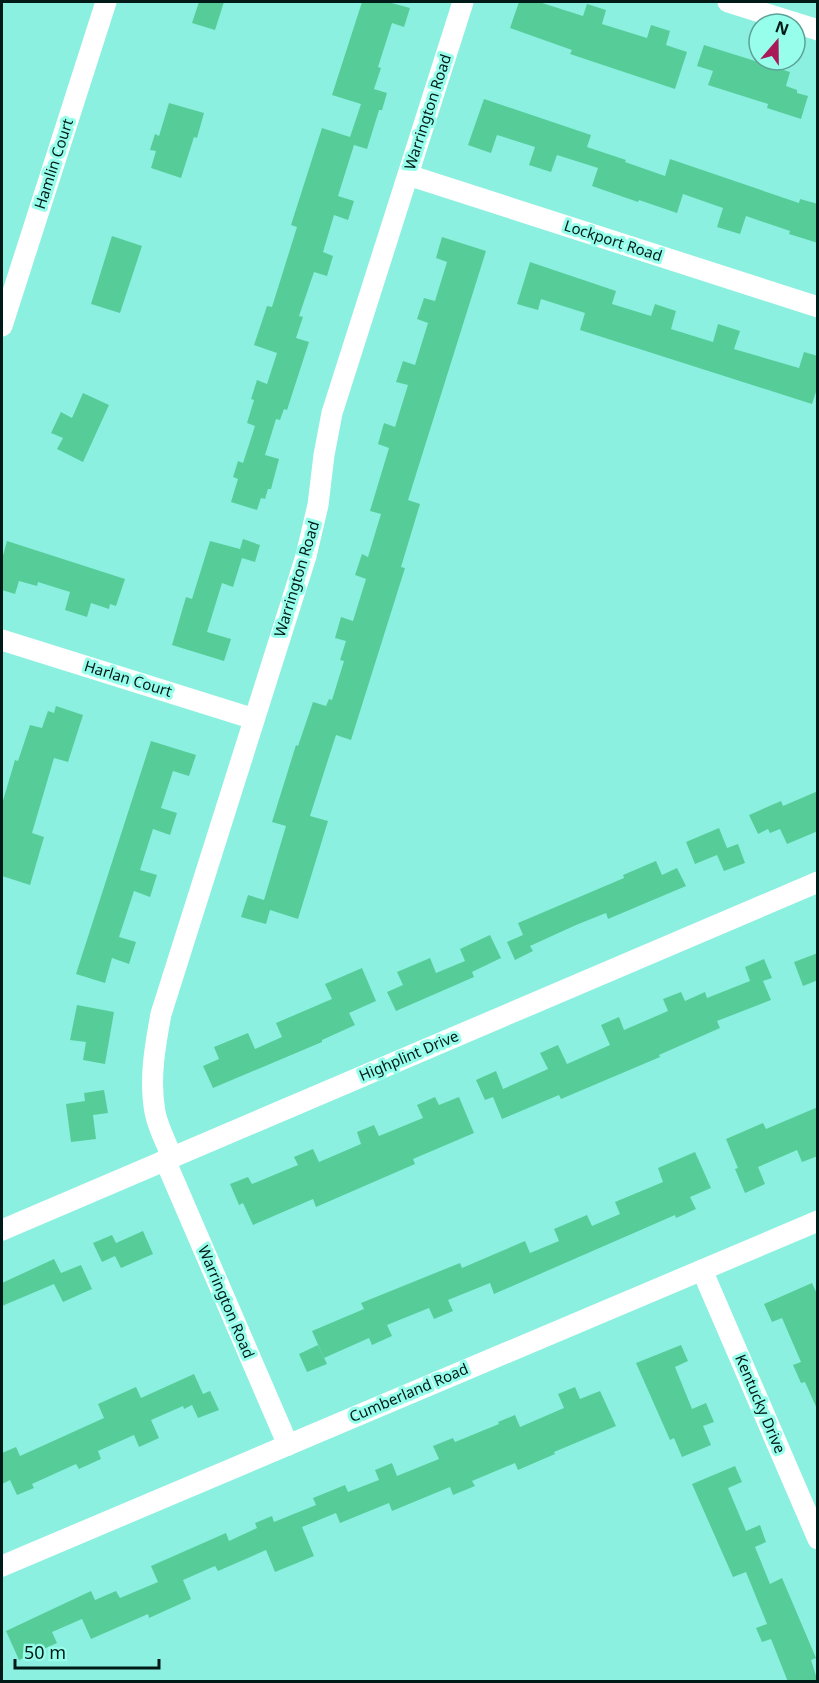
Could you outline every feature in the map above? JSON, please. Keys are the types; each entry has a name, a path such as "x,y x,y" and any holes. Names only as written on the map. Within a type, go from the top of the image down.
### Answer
{"street":[{"name":"Hamlin Court","path":"2,326 106,2"},
{"name":"Warrington Road","path":"288,1445 168,1158 155,1111 154,1062 157,1037 161,1014 175,967 313,531 332,413 463,2"},
{"path":"728,2 818,30"},
{"name":"Lockport Road","path":"408,175 818,307"},
{"name":"Harlan Court","path":"2,642 254,719"},
{"name":"Highplint Drive","path":"2,1230 818,882"},
{"name":"Cumberland Road","path":"2,1566 818,1221"},
{"name":"Kentucky Drive","path":"702,1270 818,1539"}],"building":[{"path":"199,2 224,2 215,30 192,23"},
{"path":"362,2 388,2 410,8 404,27 392,23 378,67 381,68 374,89 387,93 382,110 379,110 367,149 354,145 338,196 354,201 348,220 334,215 323,252 333,256 327,276 314,272 299,316 303,317 296,338 309,342 287,410 284,409 280,420 276,419 265,455 279,459 271,489 268,489 265,499 261,498 257,510 231,502 238,479 233,477 238,461 243,463 255,426 247,423 254,400 251,399 257,380 267,384 277,353 254,345 267,306 272,307 297,227 291,225 322,128 350,137 361,104 332,95"},
{"path":"519,2 539,2 583,16 587,4 606,10 602,24 647,38 651,25 670,31 666,45 687,52 675,89 570,54 572,50 510,28"},
{"path":"704,45 747,58 747,72 790,72 786,86 797,90 797,93 808,96 801,119 767,108 768,104 708,85 713,71 697,66"},
{"path":"484,99 591,135 587,147 665,176 670,159 799,203 800,199 818,204 818,243 746,216 740,234 717,227 723,208 683,194 677,213 639,200 638,202 592,186 598,168 557,155 551,172 529,165 535,147 497,135 491,153 468,145"},
{"path":"169,103 204,113 181,178 151,168 156,151 150,150 155,134 159,136"},
{"path":"112,236 142,246 120,313 91,304"},
{"path":"442,237 486,251 408,500 420,504 401,567 405,568 351,740 336,735 310,816 328,821 298,919 270,910 266,924 241,917 248,895 264,900 286,826 272,822 296,745 298,746 313,702 326,706 329,699 332,700 344,661 340,660 346,641 335,638 341,617 353,621 366,579 355,575 362,554 368,557 381,514 370,511 389,448 378,444 384,423 395,427 408,385 396,382 403,361 415,365 428,323 417,319 424,298 435,301 447,262 436,258"},
{"path":"530,262 616,291 612,304 651,316 655,304 676,311 671,329 713,342 718,324 740,331 734,349 799,368 804,352 818,356 818,386 812,404 580,330 585,313 541,299 538,310 517,304"},
{"path":"83,393 109,405 83,462 57,449 63,438 51,433 61,412 72,418"},
{"path":"243,539 260,545 255,562 242,558 233,587 222,583 207,632 231,639 224,661 172,645 186,597 192,599 210,541 240,549"},
{"path":"7,541 125,579 116,606 110,604 109,609 91,603 87,617 65,610 70,592 38,582 37,586 19,581 15,594 2,590 2,559"},
{"path":"56,706 83,715 68,762 54,758 32,833 44,837 30,885 2,876 2,804 15,760 18,761 30,725 42,728 48,711 54,713"},
{"path":"151,741 196,755 189,776 173,771 161,808 177,813 170,835 153,829 140,870 157,875 150,897 134,891 119,937 136,942 129,964 112,958 105,983 76,974"},
{"path":"818,791 818,831 787,844 780,829 770,833 768,829 758,834 749,815 781,801 783,806"},
{"path":"719,828 727,848 738,844 745,863 724,871 717,855 695,864 686,842"},
{"path":"656,861 662,875 677,868 686,886 608,919 606,913 576,925 530,946 533,951 515,960 507,942 523,935 518,923 624,878 623,875"},
{"path":"490,935 501,958 472,972 474,977 396,1011 387,992 403,985 397,972 430,958 436,973 465,961 460,949"},
{"path":"818,953 818,980 803,986 794,962"},
{"path":"764,959 772,978 763,981 771,1000 717,1021 720,1028 659,1055 660,1057 561,1099 559,1095 502,1119 493,1097 485,1100 476,1080 496,1071 503,1089 548,1069 540,1053 558,1045 567,1064 610,1045 601,1025 619,1017 624,1030 668,1011 663,999 681,992 685,1001 705,992 707,998 750,981 745,967"},
{"path":"362,968 376,1001 349,1013 355,1025 322,1042 213,1088 203,1066 219,1059 214,1047 248,1033 255,1049 282,1037 276,1023 332,999 325,984"},
{"path":"77,1005 114,1012 105,1064 83,1060 86,1042 70,1040"},
{"path":"104,1090 108,1113 93,1115 96,1139 71,1142 66,1104 85,1101 84,1093"},
{"path":"435,1097 439,1105 459,1097 474,1133 413,1159 415,1164 316,1207 313,1199 253,1225 243,1203 239,1205 230,1184 248,1177 252,1184 298,1165 294,1157 313,1149 319,1162 361,1144 357,1132 374,1125 379,1136 423,1118 417,1105"},
{"path":"818,1107 818,1156 802,1162 797,1150 758,1167 765,1184 745,1193 726,1139 763,1123 766,1129"},
{"path":"695,1152 711,1188 690,1197 696,1209 676,1218 675,1215 494,1294 490,1283 448,1300 453,1311 434,1319 429,1308 387,1325 392,1336 372,1345 369,1338 324,1358 312,1331 364,1309 361,1303 460,1263 462,1268 525,1241 530,1253 559,1241 554,1229 587,1215 592,1226 620,1214 615,1202 663,1182 658,1168"},
{"path":"143,1231 153,1254 121,1268 115,1256 102,1262 93,1243 112,1235 116,1243"},
{"path":"54,1259 61,1273 81,1265 92,1289 63,1302 54,1284 2,1306 2,1283"},
{"path":"812,1283 818,1296 818,1411 805,1382 801,1383 793,1365 801,1362 782,1318 772,1322 764,1304"},
{"path":"318,1345 327,1364 307,1372 299,1354"},
{"path":"681,1345 688,1361 675,1367 692,1409 706,1403 714,1422 703,1426 711,1445 682,1457 674,1438 670,1440 636,1363"},
{"path":"194,1374 203,1394 210,1391 219,1410 198,1418 192,1405 184,1409 183,1406 151,1420 159,1438 139,1447 134,1435 98,1451 101,1459 79,1469 76,1464 32,1484 34,1488 17,1495 10,1480 2,1484 2,1453 16,1447 20,1456 104,1418 98,1404 136,1387 141,1398"},
{"path":"575,1387 580,1399 600,1391 616,1426 518,1470 515,1463 472,1481 475,1486 453,1495 450,1487 392,1511 389,1503 340,1523 336,1513 302,1527 314,1556 275,1572 266,1550 218,1571 215,1566 183,1580 191,1599 149,1618 148,1614 91,1639 82,1619 52,1632 57,1643 19,1660 6,1631 91,1591 95,1600 116,1591 120,1598 158,1582 151,1566 226,1533 229,1541 257,1528 255,1523 272,1516 274,1522 316,1505 313,1498 345,1485 348,1492 379,1480 375,1470 392,1463 397,1476 439,1459 433,1446 453,1438 455,1442 515,1415 520,1427 564,1408 558,1394"},
{"path":"735,1466 742,1482 728,1488 746,1531 760,1525 766,1542 755,1547 770,1584 782,1578 816,1658 811,1660 818,1682 788,1682 771,1639 762,1642 756,1628 767,1624 746,1572 733,1577 692,1484"}]}
